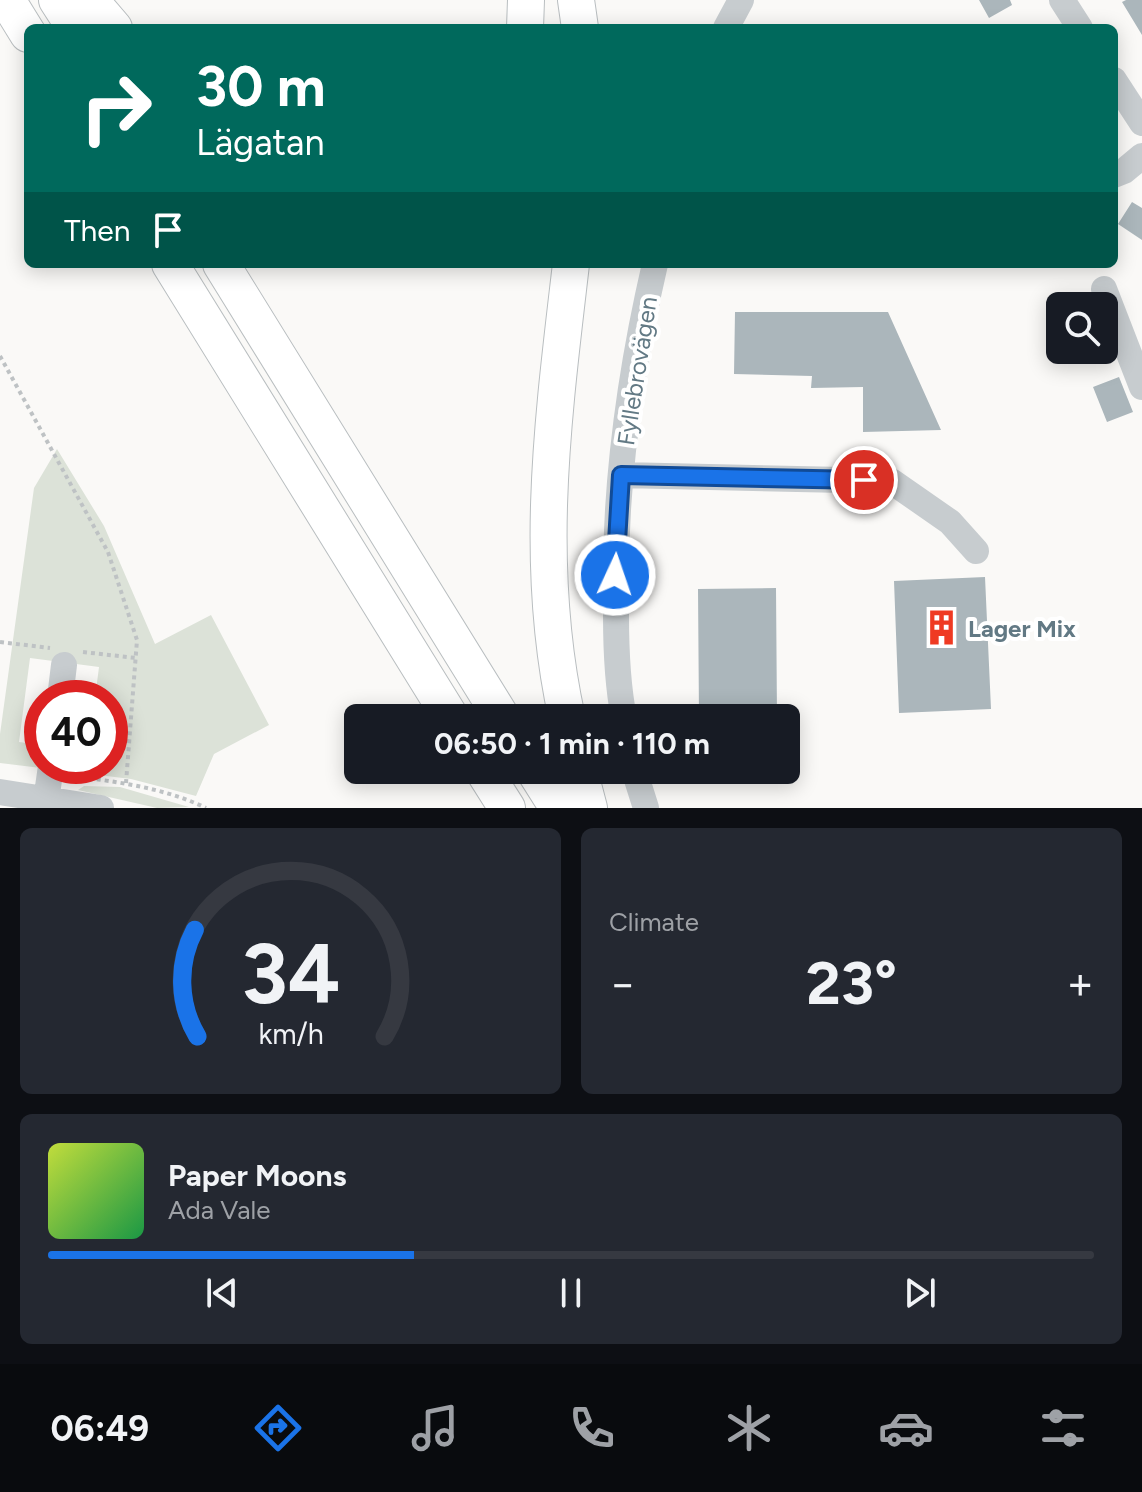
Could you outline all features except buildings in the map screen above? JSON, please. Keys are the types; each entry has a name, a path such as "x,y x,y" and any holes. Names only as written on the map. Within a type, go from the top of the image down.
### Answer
{"highway":[{"path":"7,0 24,28"},
{"path":"57,0 72,24"},
{"path":"90,0 111,24"},
{"path":"525,24 526,0"},
{"path":"576,0 579,24"},
{"path":"172,268 442,704"},
{"path":"223,268 493,704"},
{"path":"565,704 551,628 547,493 571,268"},
{"path":"492,784 507,808"},
{"path":"543,784 558,808"},
{"path":"583,784 589,808"}],"street":[{"path":"728,24 741,0"},
{"path":"1062,0 1077,24"},
{"path":"1118,86 1142,123"},
{"path":"1118,173 1142,156"},
{"name":"Fyllebrovägen","path":"621,704 617,685 615,575 621,475 654,268"},
{"path":"1104,289 1142,387"},
{"path":"621,475 891,481 950,522 976,551"},
{"path":"62,680 64,665"},
{"path":"638,784 646,808"},
{"path":"0,792 48,786 101,808"}],"path":[{"path":"0,356 108,552 137,640 128,757"},
{"path":"48,786 100,784"},
{"path":"128,784 206,808"}],"shaded area":[{"path":"57,449 104,526 155,644 211,615 269,725 214,754 196,796 128,779 128,680 97,680 99,667 30,658 27,680 24,680 19,742 24,743 24,766 0,763 0,734 34,488"},
{"path":"84,786 120,787 189,807 157,808 78,790"}],"place":[{"name":"Lager Mix","path":"942,628"}],"route":[{"path":"615,575 621,475 864,480"}]}
